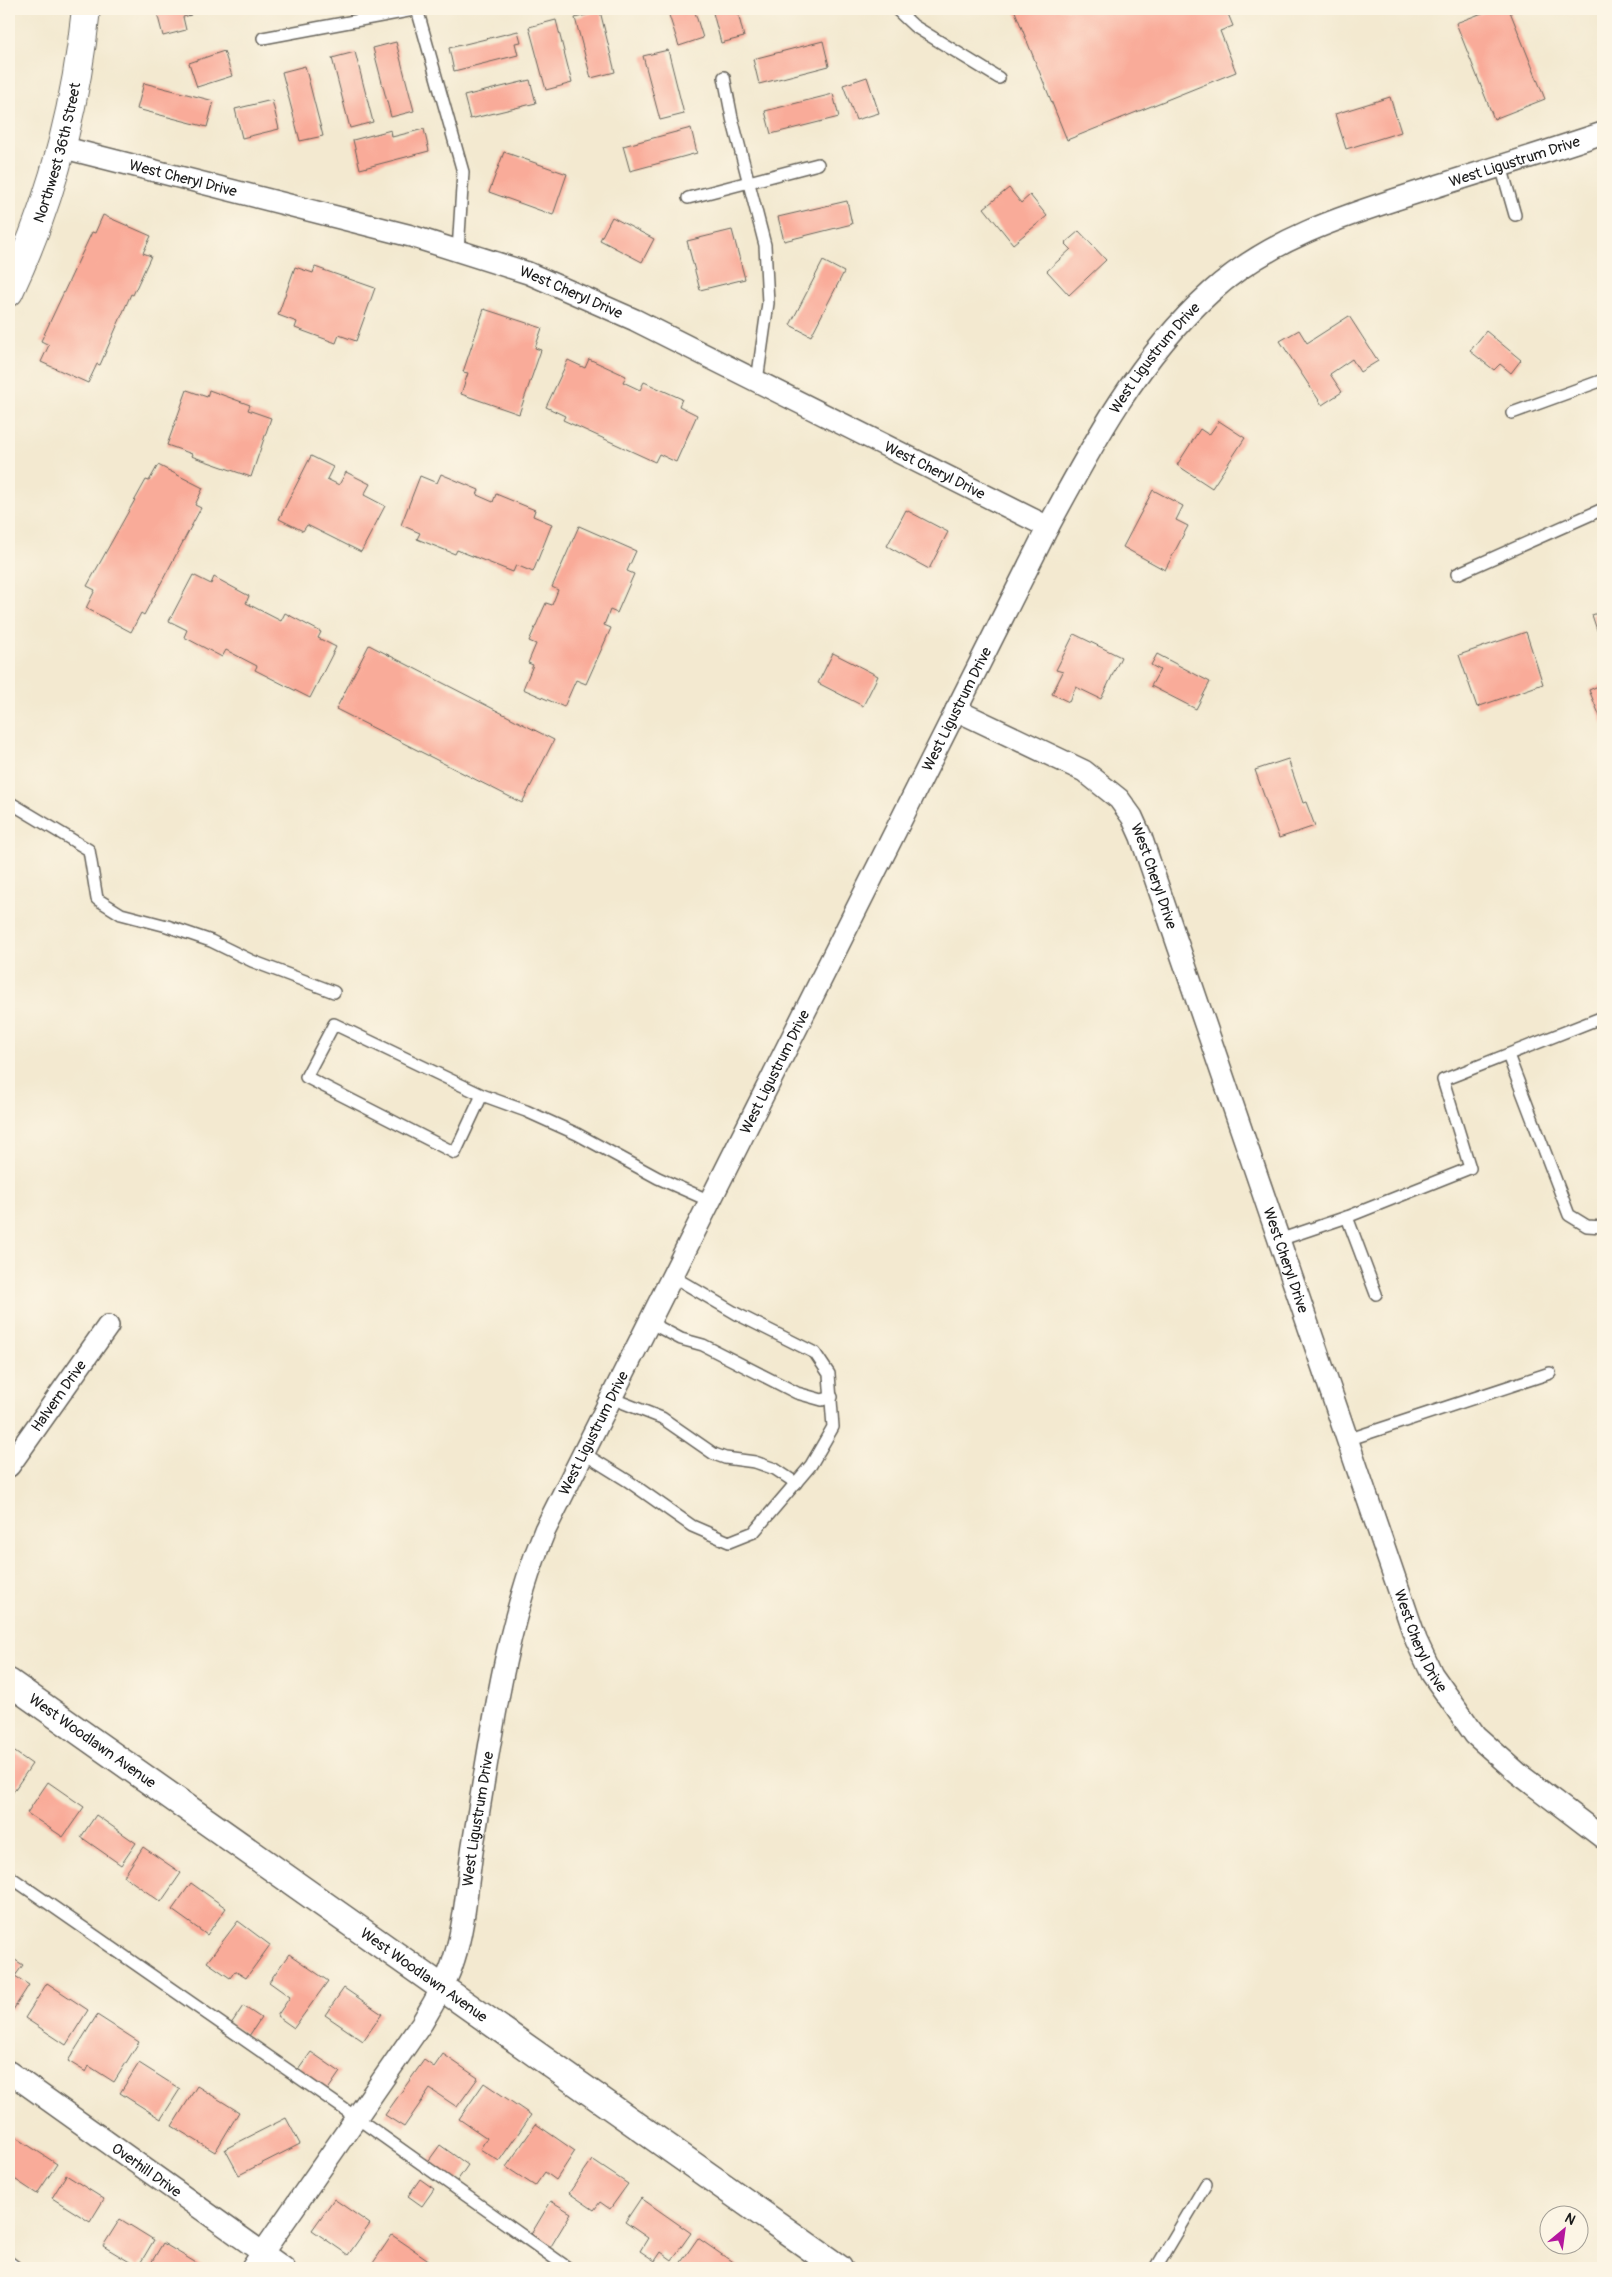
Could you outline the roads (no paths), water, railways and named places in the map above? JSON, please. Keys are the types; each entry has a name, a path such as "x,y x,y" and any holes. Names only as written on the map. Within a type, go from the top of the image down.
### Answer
{"main road":[{"name":"Northwest 36th Street","path":"9,292 52,180 62,147 69,120 86,9"}],"street":[{"name":"West Ligustrum Drive","path":"258,2261 422,2023 442,1989 454,1959 461,1929 468,1874 516,1612 531,1563 544,1530 1048,527 1091,446 1137,376 1174,329 1224,282 1281,243 1340,217 1603,133"},
{"name":"West Cheryl Drive","path":"62,147 402,233 528,273 635,320 1048,527"},
{"name":"West Cheryl Drive","path":"956,710 1084,771 1119,799 1132,817 1141,837 1416,1640 1432,1674 1475,1735 1519,1774 1603,1838"},
{"name":"Halvern Drive","path":"9,1466 108,1326"},
{"name":"West Woodlawn Avenue","path":"9,1682 839,2268"},
{"name":"Overhill Drive","path":"9,2072 258,2261 284,2268"}],"lane":[{"path":"263,38 418,9 463,172 458,250"},
{"path":"896,9 914,26 999,78"},
{"path":"724,76 732,118 765,245 768,303 757,381"},
{"path":"688,198 818,164"},
{"path":"1501,166 1515,215"},
{"path":"1512,413 1603,380"},
{"path":"1457,574 1603,509"},
{"path":"9,802 89,850 97,899 121,914 167,926 211,941 252,961 334,992"},
{"path":"1279,1240 1347,1217 1470,1168 1444,1080 1603,1017"},
{"path":"482,1095 455,1153 306,1077 334,1024 482,1095 526,1111 577,1134 658,1178 710,1201"},
{"path":"1508,1055 1569,1215 1588,1226 1603,1228"},
{"path":"1347,1217 1376,1294"},
{"path":"583,1453 628,1481 692,1526 729,1542 754,1532 811,1465 833,1427 829,1374 814,1353 737,1314 672,1276"},
{"path":"649,1322 681,1339 703,1345 797,1393 822,1400 832,1397"},
{"path":"1347,1440 1550,1373"},
{"path":"611,1398 662,1418 714,1454 725,1458 755,1462 774,1469 796,1483"},
{"path":"9,1876 357,2118 568,2268"},
{"path":"1156,2268 1206,2184"},
{"path":"9,2262 17,2268"}]}
